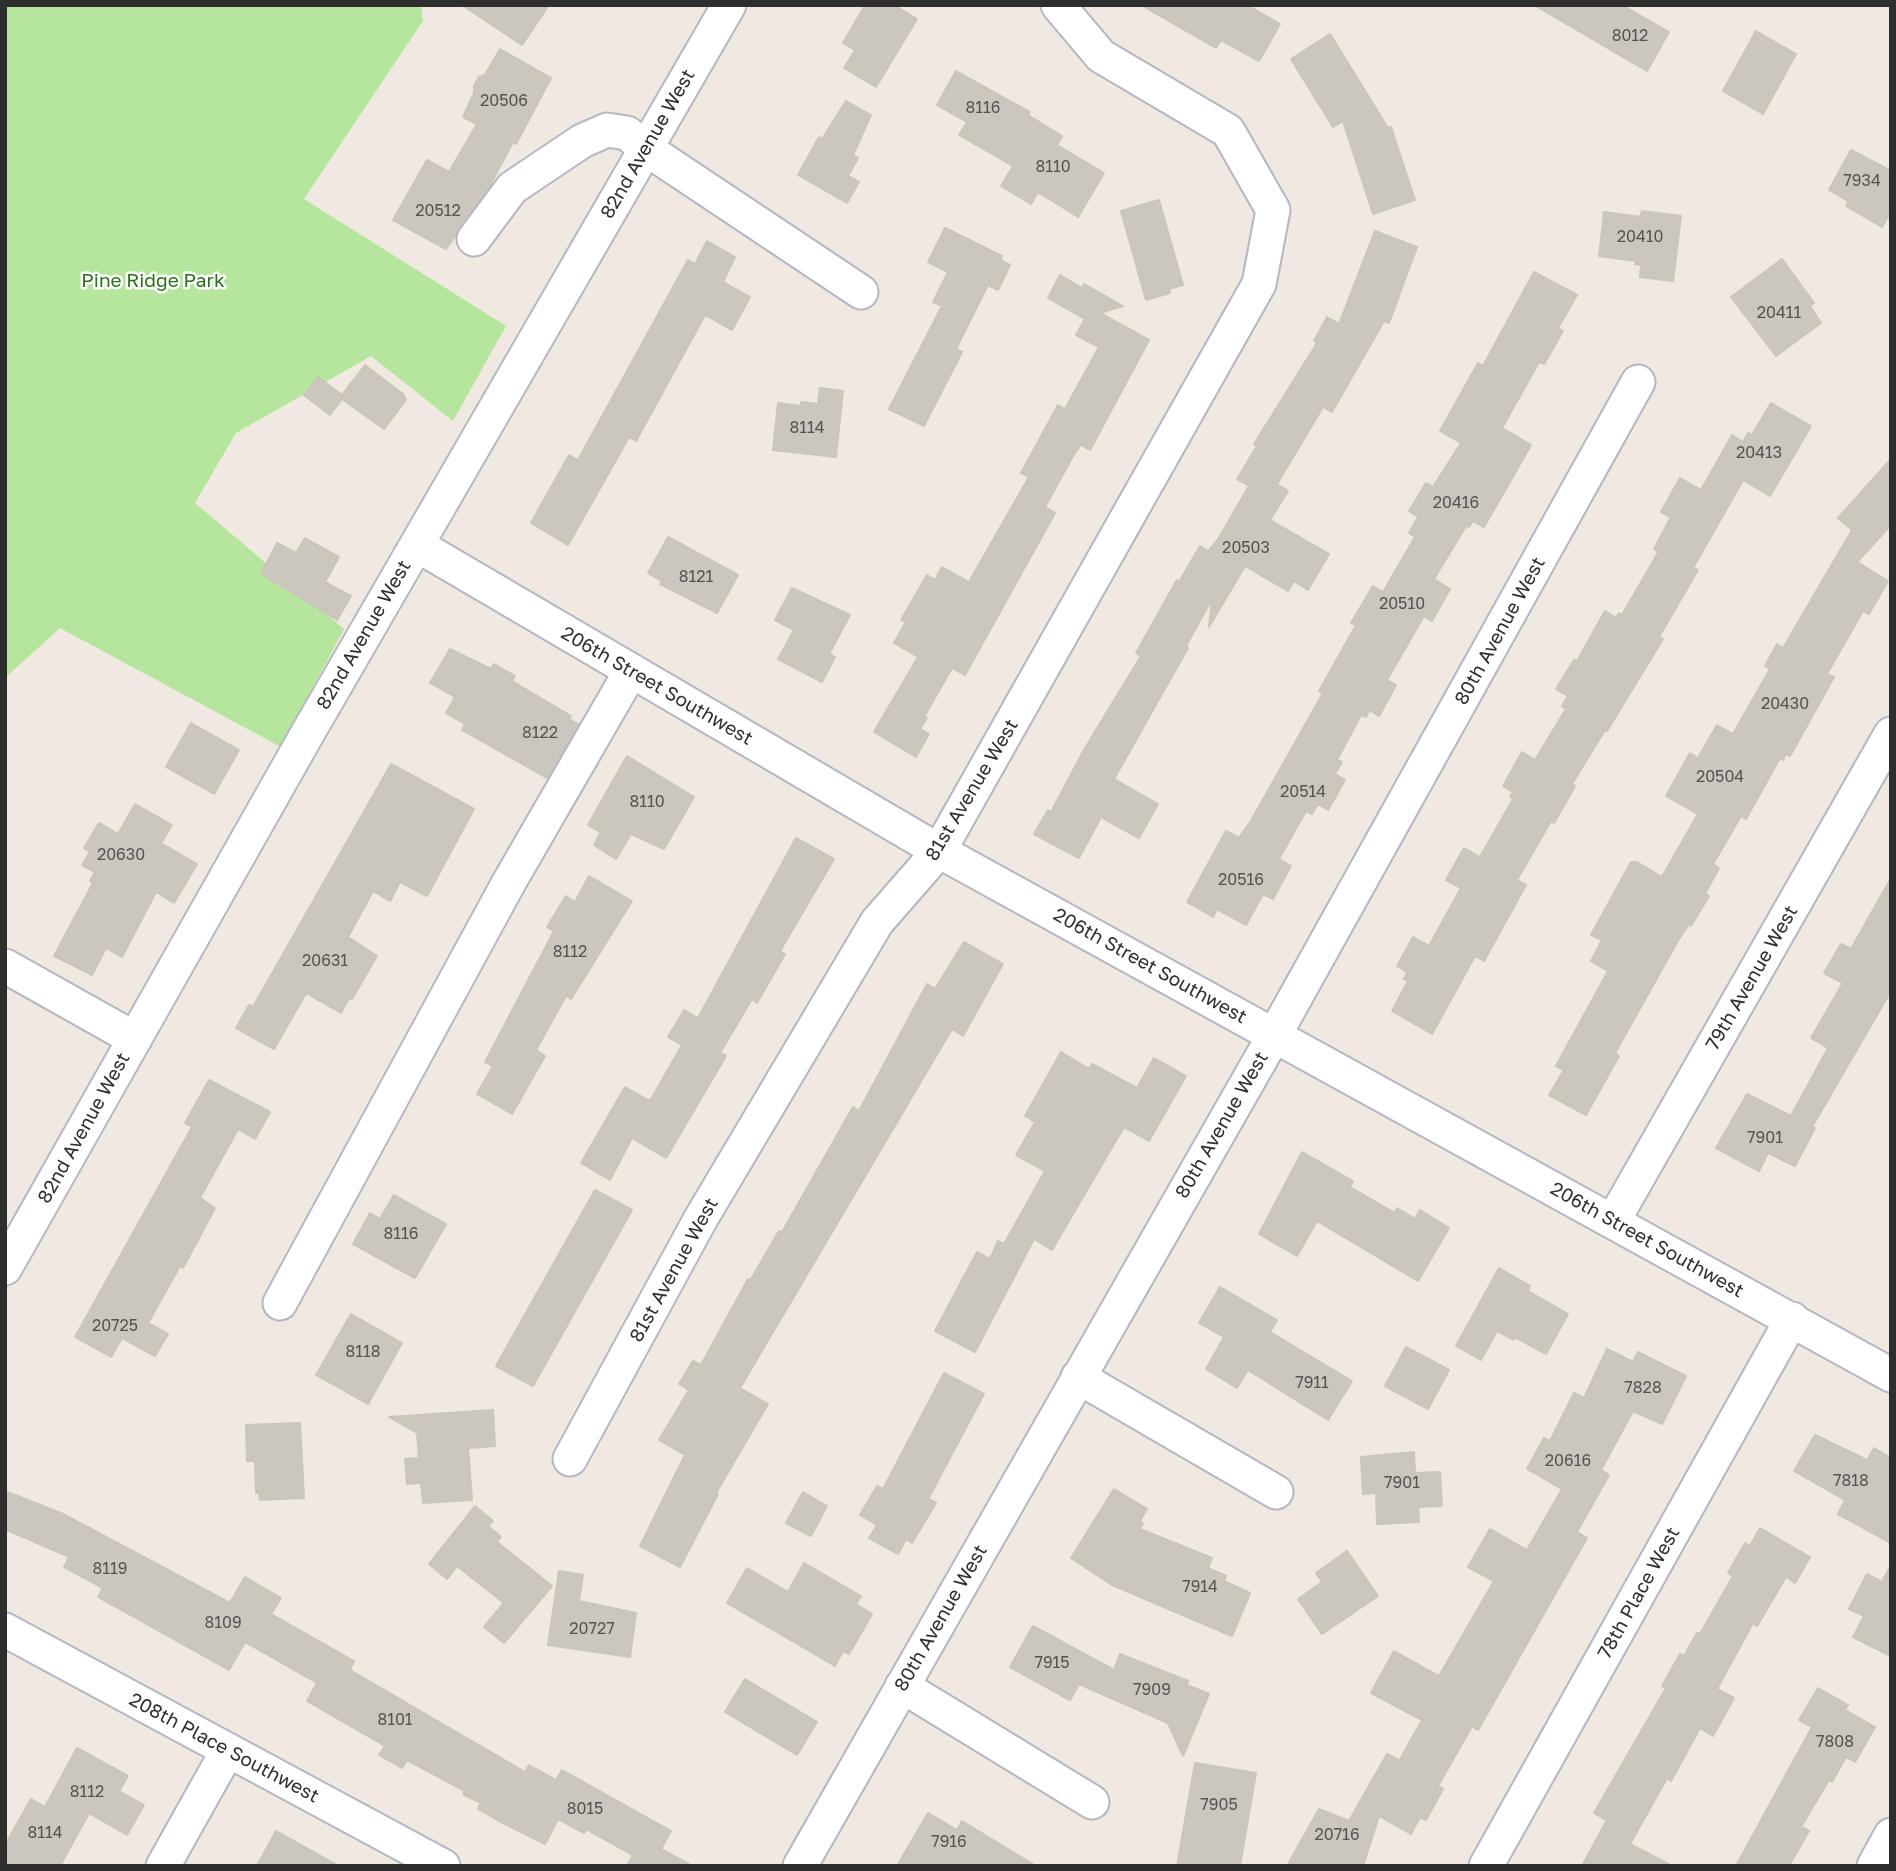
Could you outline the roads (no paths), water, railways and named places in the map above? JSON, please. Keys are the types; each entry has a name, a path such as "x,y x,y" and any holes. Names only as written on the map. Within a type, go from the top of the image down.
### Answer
{"street":[{"name":"82nd Avenue West","path":"5,1268 417,545 729,5"},
{"name":"81st Avenue West","path":"570,1459 701,1220 877,922 939,851 1259,284 1273,210 1228,131 1101,56 1058,5"},
{"path":"474,239 512,188 582,141 607,130 627,133 645,148 861,292"},
{"name":"80th Avenue West","path":"800,1866 1275,1034 1639,382"},
{"name":"206th Street Southwest","path":"417,545 939,851 1891,1375"},
{"path":"279,1303 508,884 631,671"},
{"name":"79th Avenue West","path":"1613,1221 1891,734"},
{"path":"5,966 135,1039"},
{"name":"78th Place West","path":"1486,1866 1792,1319"},
{"path":"1077,1377 1276,1492"},
{"name":"208th Place Southwest","path":"5,1630 229,1750 393,1854 443,1866"},
{"path":"902,1686 1092,1802"},
{"path":"163,1866 229,1750"},
{"path":"1874,1866 1891,1835"}],"park label":[{"name":"Pine Ridge Park","path":"153,281"}]}
